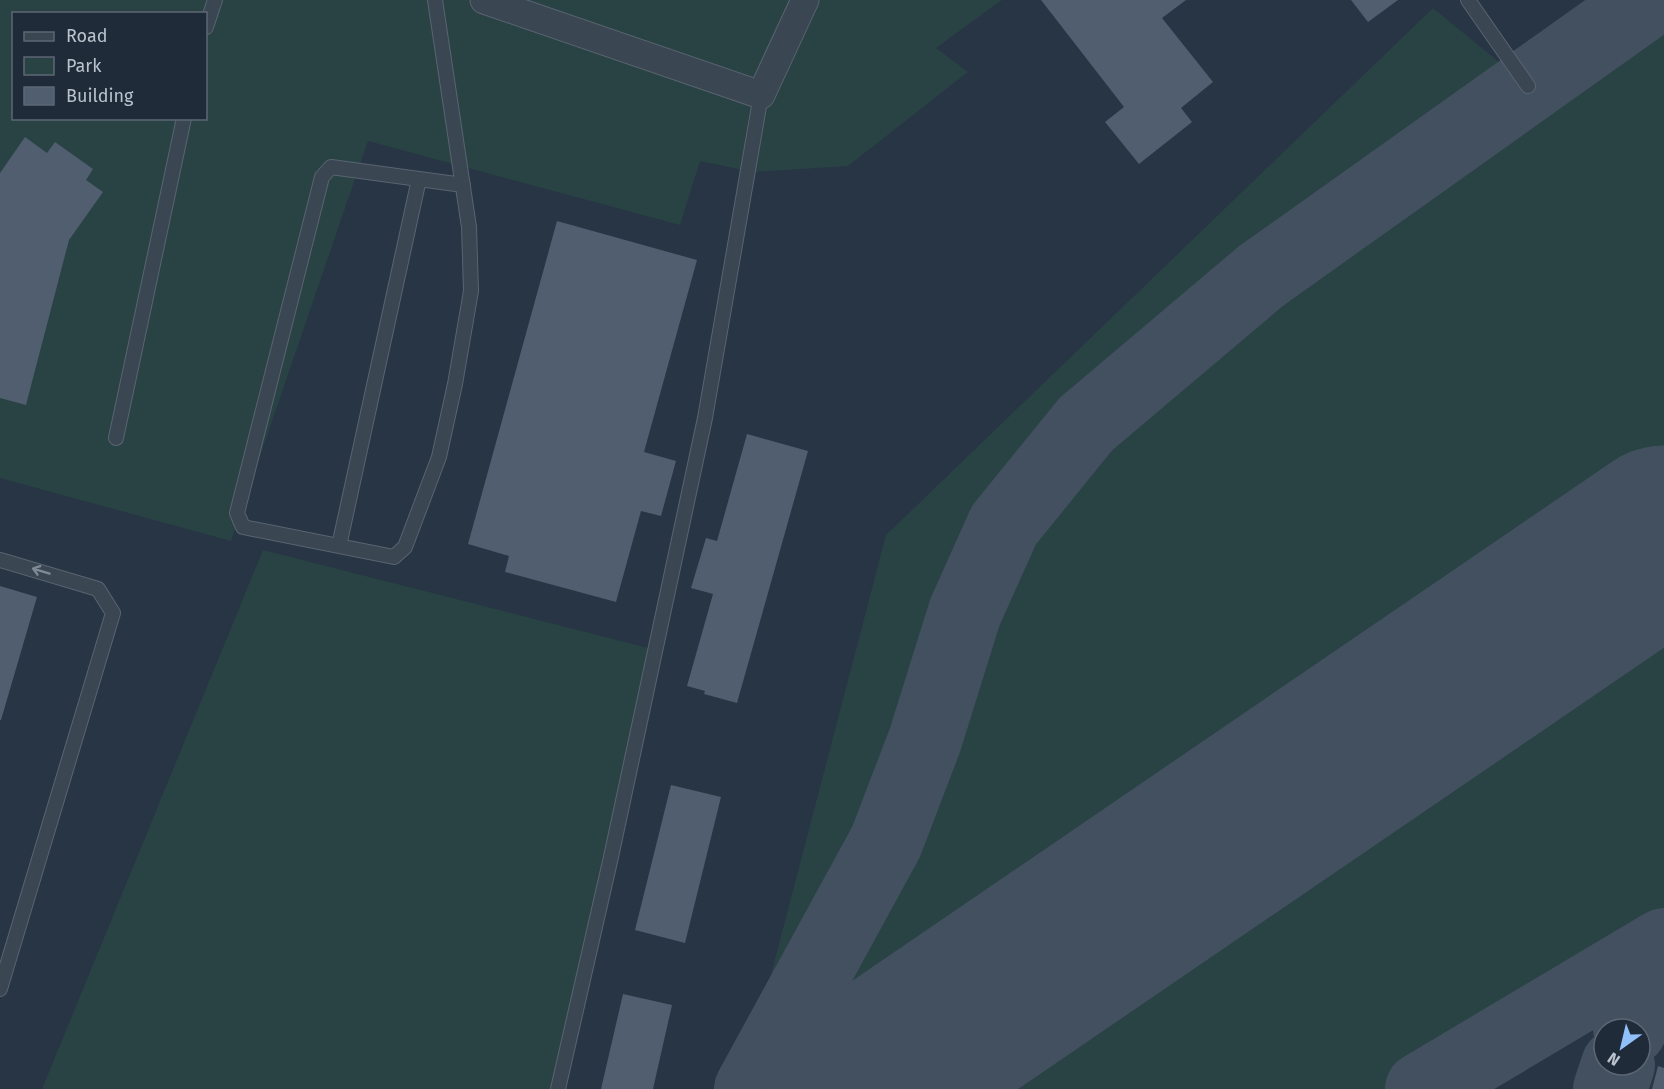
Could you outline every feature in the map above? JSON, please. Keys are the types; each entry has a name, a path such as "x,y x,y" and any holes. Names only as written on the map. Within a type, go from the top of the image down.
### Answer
{"street":[{"path":"484,0 760,95 805,0"}],"lane":[{"path":"207,24 215,0"},
{"path":"435,0 463,185 469,227 471,291 455,384 439,457 405,547 394,557 243,527 237,513 322,177 331,167 463,185"},
{"path":"1468,0 1528,86"},
{"path":"558,1089 614,845 705,418 760,95"},
{"path":"116,438 184,120"},
{"path":"339,546 419,179"},
{"path":"0,560 98,589 113,613 0,989"}],"green space":[{"path":"0,0 1002,0 936,48 968,72 848,166 753,172 700,161 680,225 368,141 231,541 0,478"},
{"path":"1664,2 1664,945 1422,1089 741,1089 886,535 1433,8 1528,86"},
{"path":"263,550 652,649 564,1089 42,1089"}],"building":[{"path":"1041,0 1186,0 1162,18 1213,82 1181,108 1192,122 1139,164 1105,122 1124,107"},
{"path":"1351,0 1398,0 1368,22"},
{"path":"25,137 47,153 55,142 93,169 86,180 103,192 69,240 26,405 0,398 0,173"},
{"path":"557,221 697,260 644,452 676,461 661,516 641,511 616,602 505,572 509,556 468,544"},
{"path":"747,434 808,451 737,703 704,694 705,691 687,686 713,594 691,588 706,538 717,541"},
{"path":"0,586 37,597 1,720 0,720"},
{"path":"671,785 721,797 685,943 635,930"},
{"path":"623,994 672,1005 653,1089 601,1089"},
{"path":"1658,1066 1664,1068 1664,1089 1652,1089"}],"taxiway":[{"path":"751,1089 886,842 925,740 965,612 1004,525 1086,424 1261,276 1649,0"},
{"path":"1422,1089 1664,945"},
{"path":"1636,1017 1664,979"},
{"path":"1610,1089 1614,1077"}],"runway":[{"path":"856,1089 1664,537"}]}
